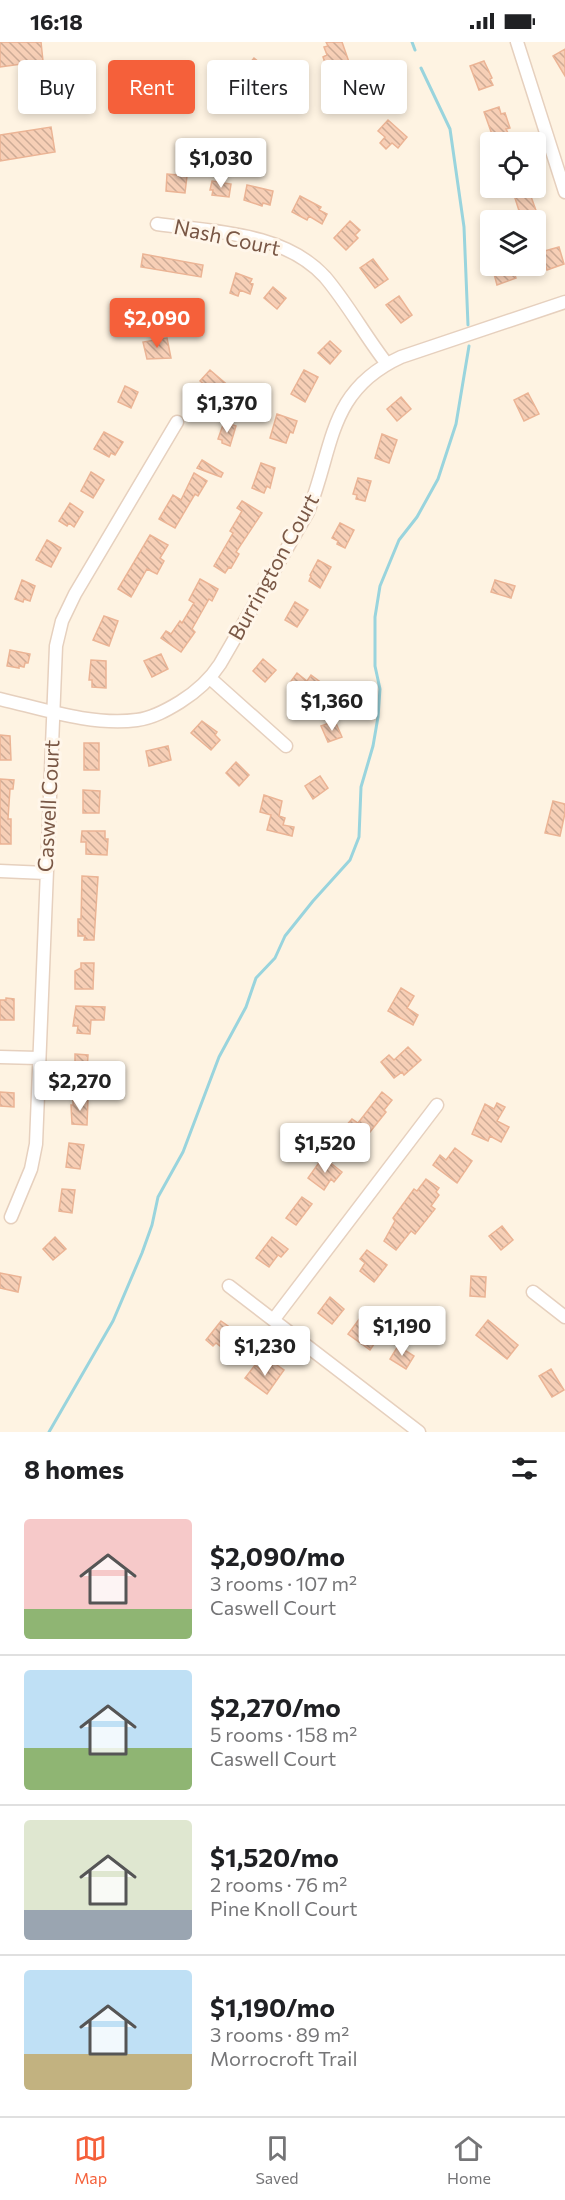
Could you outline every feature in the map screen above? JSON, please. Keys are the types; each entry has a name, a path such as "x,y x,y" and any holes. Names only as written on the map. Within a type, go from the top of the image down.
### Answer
{"street":[{"path":"517,42 565,192"},
{"name":"Nash Court","path":"157,224 269,242 300,256 314,266 330,283 387,364"},
{"name":"Burrington Court","path":"0,699 93,719 122,721 139,720 167,710 192,694 211,679 308,512 316,494 330,438 342,409 359,386 387,364 565,302"},
{"name":"Caswell Court","path":"11,1217 34,1157 56,646 62,621 75,594 177,422"},
{"path":"211,679 286,746"},
{"path":"0,871 46,873"},
{"path":"0,1058 38,1058"},
{"path":"274,1318 437,1105"},
{"path":"229,1286 274,1318 419,1432"},
{"path":"533,1292 565,1317"}],"building":[{"path":"0,42 41,42 43,60 18,60 18,64 0,67"},
{"path":"326,42 342,42 348,60 324,60 323,57 327,55 324,47 328,46"},
{"path":"565,49 565,76 553,56"},
{"path":"484,61 493,85 479,90 470,66"},
{"path":"499,107 501,114 505,113 510,128 506,129 508,132 491,132 484,112"},
{"path":"388,120 407,137 398,148 392,143 386,149 380,143 385,137 378,131"},
{"path":"51,127 55,152 0,161 0,135"},
{"path":"167,174 187,176 185,193 166,191"},
{"path":"212,181 231,184 229,197 212,195 213,190 210,190"},
{"path":"247,185 273,191 270,205 263,203 262,206 244,200"},
{"path":"300,196 321,207 319,210 327,214 322,224 309,216 307,220 292,212"},
{"path":"515,198 532,198 536,210 519,210"},
{"path":"350,221 360,230 355,235 358,238 346,250 334,238"},
{"path":"559,247 564,264 547,270 546,251"},
{"path":"143,254 203,265 201,277 141,267"},
{"path":"373,259 388,279 375,288 360,268"},
{"path":"236,273 252,279 250,294 240,290 238,296 230,293"},
{"path":"495,276 515,276 516,278 497,285"},
{"path":"273,287 286,298 277,309 264,298"},
{"path":"399,296 412,315 401,323 386,305"},
{"path":"167,338 171,358 147,359 143,342"},
{"path":"330,341 341,351 330,364 318,353"},
{"path":"210,370 230,387 220,399 214,393 211,396 203,389 206,386 200,381"},
{"path":"304,370 318,377 305,402 291,394"},
{"path":"125,386 138,392 131,408 118,402"},
{"path":"528,393 539,414 524,421 514,400"},
{"path":"401,397 411,409 397,421 387,409"},
{"path":"277,414 297,421 286,443 270,438"},
{"path":"224,422 236,426 230,446 218,439"},
{"path":"104,432 123,442 115,455 111,453 109,457 94,449"},
{"path":"382,434 397,440 389,463 375,458"},
{"path":"202,460 223,473 221,477 197,468"},
{"path":"261,463 275,468 270,488 267,486 264,493 252,488"},
{"path":"91,472 104,480 93,498 81,491"},
{"path":"194,473 207,481 198,496 195,494 175,528 159,519 173,495 181,500"},
{"path":"358,478 371,481 365,501 356,499 357,495 353,494"},
{"path":"242,501 262,513 236,552 239,554 231,568 229,567 225,573 214,566 233,533 230,531 242,511 237,508"},
{"path":"70,503 83,512 74,527 69,523 67,526 59,521"},
{"path":"340,523 354,530 345,548 332,538"},
{"path":"150,535 168,545 160,558 164,561 157,574 147,569 131,597 118,589"},
{"path":"47,540 61,548 51,567 36,560"},
{"path":"318,560 331,567 320,588 309,581"},
{"path":"200,579 218,589 212,601 209,599 192,629 195,632 181,652 161,638 166,631 171,634 180,621 182,623 194,603 189,600"},
{"path":"22,580 35,586 30,601 24,599 23,602 15,599"},
{"path":"495,580 515,586 511,598 491,592"},
{"path":"295,602 308,610 297,627 285,620"},
{"path":"104,616 118,621 109,646 93,640"},
{"path":"10,650 30,654 28,663 19,668 7,666"},
{"path":"161,654 168,669 152,677 144,661"},
{"path":"263,659 276,670 265,682 253,671"},
{"path":"91,660 106,661 106,688 92,687 92,680 89,680"},
{"path":"297,673 307,681 311,675 323,684 309,702 292,692 294,689 289,684"},
{"path":"202,721 217,732 215,735 220,740 211,750 191,733"},
{"path":"335,721 342,737 328,742 321,726"},
{"path":"0,735 10,736 11,760 0,760"},
{"path":"84,743 99,743 99,770 84,770"},
{"path":"168,746 171,760 149,766 146,751"},
{"path":"236,762 249,775 239,786 226,773"},
{"path":"320,776 328,788 313,799 305,786"},
{"path":"0,779 14,780 13,789 10,789 8,819 11,819 11,844 0,844"},
{"path":"83,790 100,791 99,813 83,813"},
{"path":"264,795 282,801 279,816 285,818 283,825 294,827 292,836 267,830 271,815 260,812"},
{"path":"553,801 565,804 560,836 545,833"},
{"path":"82,831 105,831 105,839 108,839 107,855 86,854 86,842 81,842"},
{"path":"82,876 98,877 94,940 84,940 85,936 78,936 78,919 81,919"},
{"path":"81,963 94,963 93,989 75,989 75,971 81,968"},
{"path":"401,988 414,996 407,1008 418,1015 413,1025 388,1011"},
{"path":"6,998 14,999 14,1020 0,1020 0,1000 6,1000"},
{"path":"76,1006 105,1007 104,1020 91,1020 90,1034 77,1033 78,1026 73,1026"},
{"path":"408,1047 421,1060 404,1075 402,1072 394,1078 381,1062 389,1055 394,1060"},
{"path":"75,1054 88,1055 87,1072 75,1071"},
{"path":"0,1092 14,1093 14,1107 0,1106"},
{"path":"382,1092 392,1100 384,1110 386,1112 350,1157 338,1148 350,1133 344,1128 352,1119 358,1123"},
{"path":"73,1098 88,1099 87,1125 72,1124"},
{"path":"497,1103 505,1107 497,1121 509,1127 501,1142 490,1136 488,1141 472,1134 485,1104 494,1109"},
{"path":"69,1143 84,1145 80,1169 66,1167"},
{"path":"455,1148 472,1161 457,1183 433,1165 440,1155 446,1160"},
{"path":"323,1157 342,1172 334,1182 331,1179 324,1190 308,1178"},
{"path":"426,1179 439,1188 436,1192 439,1195 431,1206 435,1209 415,1234 411,1231 396,1250 384,1241 395,1221 393,1218 414,1189 417,1191"},
{"path":"62,1189 75,1190 72,1213 59,1211"},
{"path":"302,1197 312,1204 296,1225 286,1218"},
{"path":"502,1226 513,1240 501,1250 489,1236"},
{"path":"55,1237 66,1249 53,1260 43,1249"},
{"path":"272,1237 288,1249 281,1257 278,1255 269,1267 256,1258"},
{"path":"367,1250 387,1265 374,1282 360,1271 365,1263 360,1259"},
{"path":"0,1273 21,1277 18,1292 0,1288"},
{"path":"471,1276 486,1277 485,1297 470,1296"},
{"path":"330,1297 344,1309 332,1324 318,1313"},
{"path":"360,1318 381,1334 370,1350 348,1334"},
{"path":"488,1320 518,1345 507,1359 476,1335"},
{"path":"221,1321 243,1345 234,1357 216,1343 213,1346 206,1340"},
{"path":"398,1346 414,1356 406,1369 390,1359"},
{"path":"274,1363 284,1370 267,1394 245,1378 255,1365 266,1374"},
{"path":"551,1369 564,1390 552,1397 539,1376"}],"waterway":[{"path":"412,42 415,50"},
{"path":"421,68 450,129 464,227 468,325"},
{"path":"49,1432 113,1321 142,1253 152,1225 158,1197 183,1152 219,1057 246,1007 256,978 275,958 285,936 350,860 359,837 361,787 373,746 378,717 380,689 375,666 375,617 380,586 399,540 417,517 438,479 456,424 469,346"}]}
